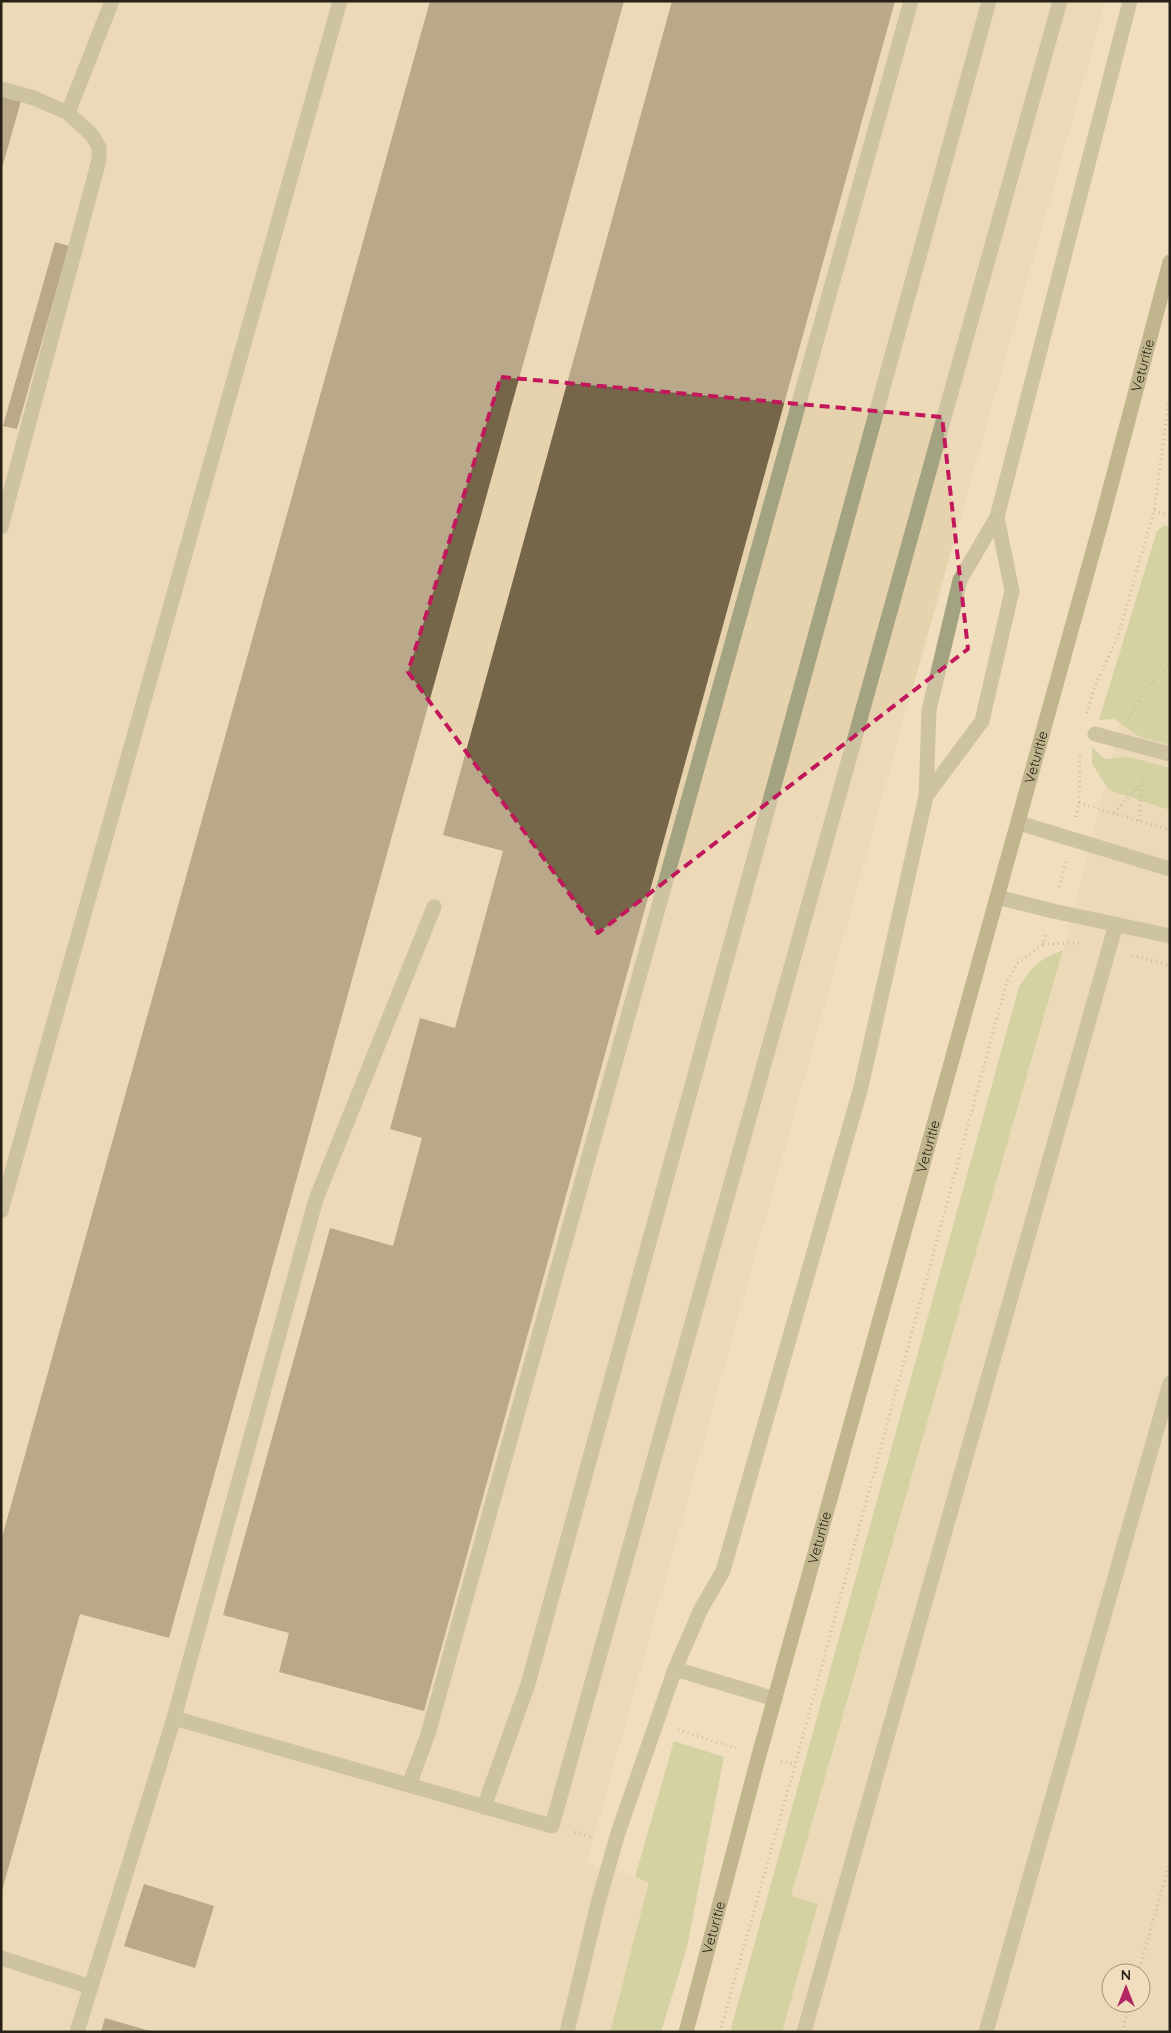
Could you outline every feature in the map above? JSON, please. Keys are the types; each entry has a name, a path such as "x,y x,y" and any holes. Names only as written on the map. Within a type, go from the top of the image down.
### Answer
{"main road":[{"name":"Veturitie","path":"686,2032 759,1755 1019,823 1170,262"}],"lane":[{"path":"68,113 112,1"},
{"path":"1,1211 340,1"},
{"path":"409,1785 428,1734 911,1"},
{"path":"484,1807 528,1684 989,1"},
{"path":"174,1718 552,1826 1060,1"},
{"path":"567,2032 598,1903 618,1833 658,1724 675,1668 701,1609 723,1572 861,1086 926,796 928,710 960,580 997,517 1130,1"},
{"path":"1,89 34,98 68,113 92,135 99,147 99,160 1,527"},
{"path":"926,796 982,721 1012,591 997,517"},
{"path":"1095,734 1170,754"},
{"path":"1019,823 1170,869"},
{"path":"997,897 1170,936"},
{"path":"77,2032 174,1718 316,1198 434,907"},
{"path":"804,2032 1116,924"},
{"path":"986,2032 1170,1383"},
{"path":"675,1668 775,1699"},
{"path":"1,1958 91,1987"}],"path":[{"path":"1087,714 1094,688 1118,636 1154,512 1170,392"},
{"path":"1154,512 1170,516"},
{"path":"1118,740 1145,689 1170,664"},
{"path":"1139,821 1142,782 1148,748"},
{"path":"720,2032 795,1765 1007,982 1018,963 1043,944 1053,911 1072,840 1079,803 1080,749"},
{"path":"1114,813 1142,782"},
{"path":"1079,803 1170,830"},
{"path":"658,1724 795,1765"},
{"path":"575,1832 594,1838"},
{"path":"1141,1963 1170,1862"},
{"path":"1122,2032 1127,2013"}],"highlighted area":[{"path":"501,377 942,417 968,649 598,933 408,672"}],"shaded area":[{"path":"1,1 1106,1 902,726 587,1863 650,1881 610,2032 1,2032"},
{"path":"1170,528 1170,2032 782,2032 818,1905 791,1897 1061,958"}],"green space":[{"path":"1165,525 1170,527 1170,745 1140,737 1114,719 1099,720 1157,531"},
{"path":"1092,747 1105,759 1129,757 1170,768 1170,810 1109,790 1092,764"},
{"path":"1063,950 791,1896 818,1904 782,2032 730,2032 1019,987 1037,964"},
{"path":"674,1741 724,1757 687,1947 661,2032 610,2032 649,1882 635,1877"}],"building":[{"path":"430,1 624,1 169,1638 80,1614 1,1894 1,1541"},
{"path":"672,1 895,1 424,1711 279,1672 289,1633 223,1615 330,1228 393,1246 422,1138 390,1129 420,1018 455,1028 503,851 443,835"},
{"path":"1,95 21,101 2,168 1,168"},
{"path":"55,242 69,246 17,429 3,426"},
{"path":"144,1884 214,1906 195,1968 124,1946"},
{"path":"105,2018 150,2031 150,2032 101,2032"}]}
